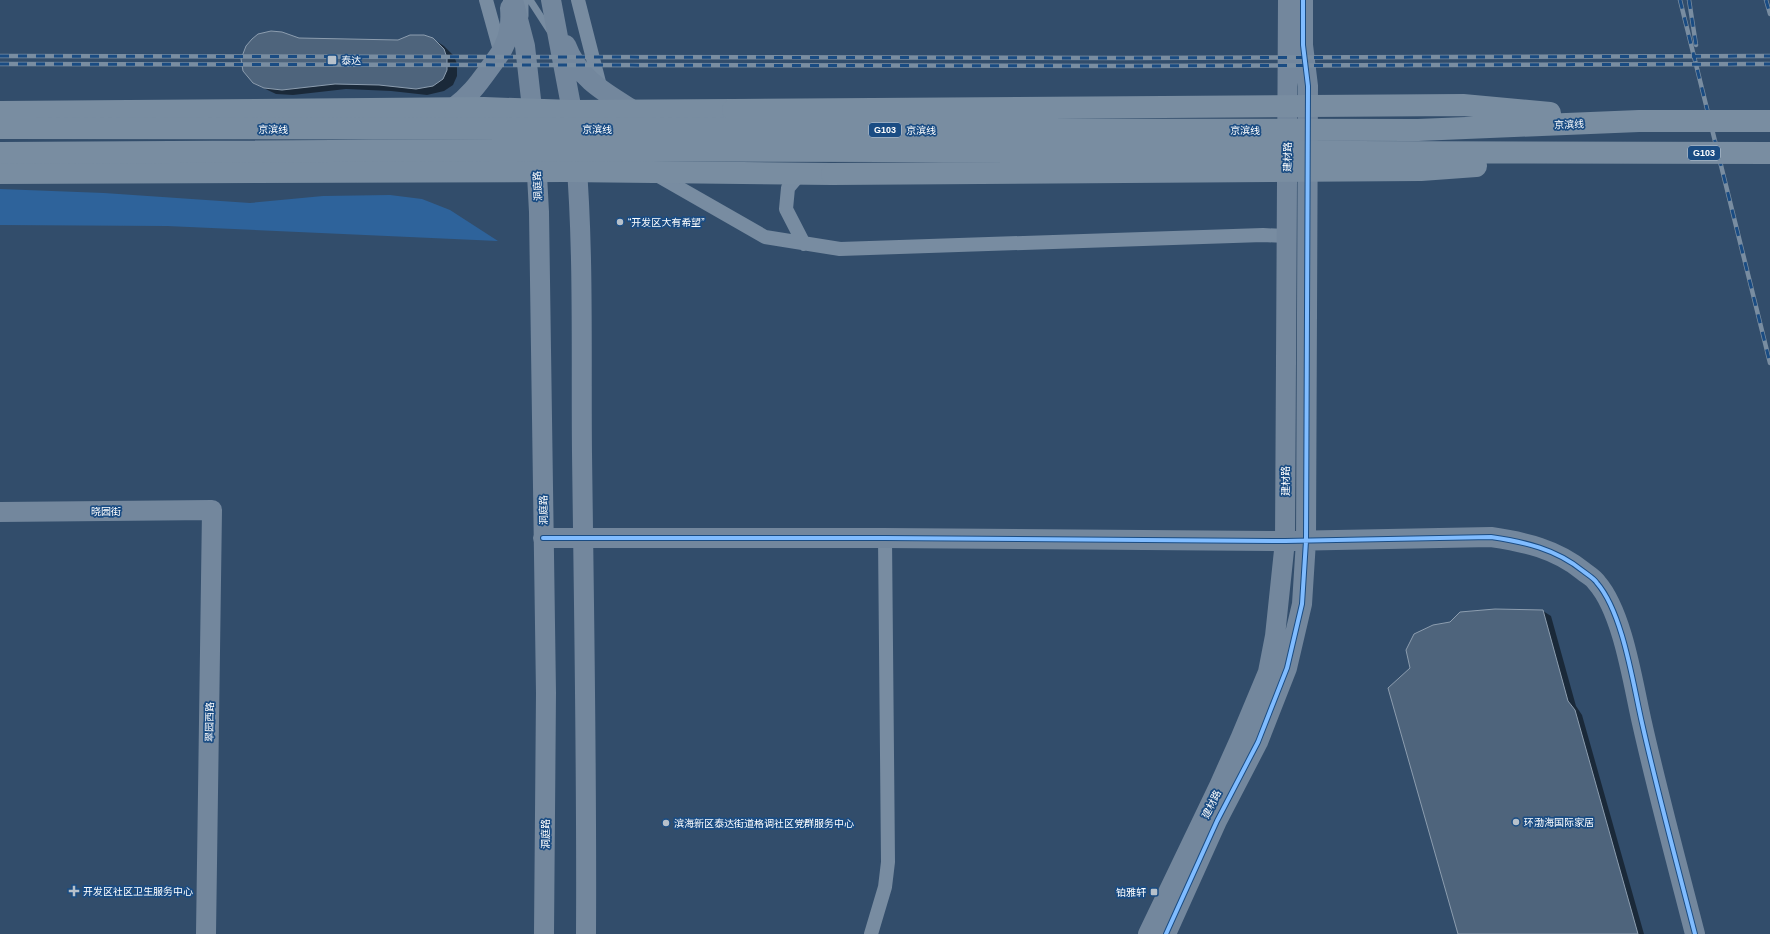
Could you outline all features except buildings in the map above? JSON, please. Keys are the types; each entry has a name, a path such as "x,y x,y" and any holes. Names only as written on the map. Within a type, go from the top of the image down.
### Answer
{"highway":[{"path":"0,112 453,108 572,111 1463,105 1639,121"},
{"name":"京滨线","path":"0,128 1418,130 1639,121 1770,121"},
{"name":"G103","path":"0,153 514,150 1638,154 1770,153"},
{"path":"0,173 651,172 799,175 1422,170 1638,154"}],"street":[{"path":"486,0 501,54"},
{"path":"453,108 464,100 481,81 494,61 501,54 506,43 510,24 510,0"},
{"name":"洞庭路","path":"513,0 525,46 533,110 539,212 546,693 544,934"},
{"path":"552,0 572,111 581,214 586,729 586,934"},
{"path":"552,0 568,51 578,69 601,90 633,110"},
{"path":"578,0 601,90"},
{"name":"建材路","path":"1148,934 1219,786 1268,672 1275,636 1285,541 1288,0"},
{"path":"1166,934 1217,821 1258,742 1287,668 1302,604 1306,541 1308,86 1304,45 1303,0"},
{"path":"651,172 765,237 840,249 1255,235 1286,236"},
{"path":"799,175 788,188 786,209 804,244"},
{"name":"晓园街","path":"0,512 212,510"},
{"name":"翠园西路","path":"206,934 212,510"},
{"path":"543,538 885,538 1306,541 1491,537 1521,542 1549,550 1575,565 1597,582 1611,605 1621,635 1695,934"},
{"path":"872,934 885,886 888,862 885,538"}],"lane":[{"path":"525,0 525,46"},
{"path":"530,0 559,44"}],"shaded area":[{"path":"0,189 104,193 250,203 323,196 390,195 422,199 450,210 498,241 167,226 0,225"}],"railway":[{"path":"1680,0 1770,363"},
{"path":"1689,0 1696,45"},
{"path":"1766,0 1770,14"},
{"path":"0,56 1123,58 1770,56"},
{"path":"0,64 1125,66 1770,64"}],"cycle path":[{"path":"1166,934 1217,821 1258,742 1287,668 1302,604 1306,541 1308,86 1303,45 1303,0"},
{"path":"543,538 885,538 1285,541 1491,537 1516,541 1540,548 1573,563 1593,578 1606,596 1614,612 1631,669 1654,776 1695,934"}],"place":[{"name":"泰达","path":"332,60"},
{"name":"“开发区大有希望”","path":"620,222"},
{"name":"环渤海国际家居","path":"1516,822"},
{"name":"滨海新区泰达街道格调社区党群服务中心","path":"666,823"},
{"name":"开发区社区卫生服务中心","path":"74,891"},
{"name":"铂雅轩","path":"1154,892"}]}
